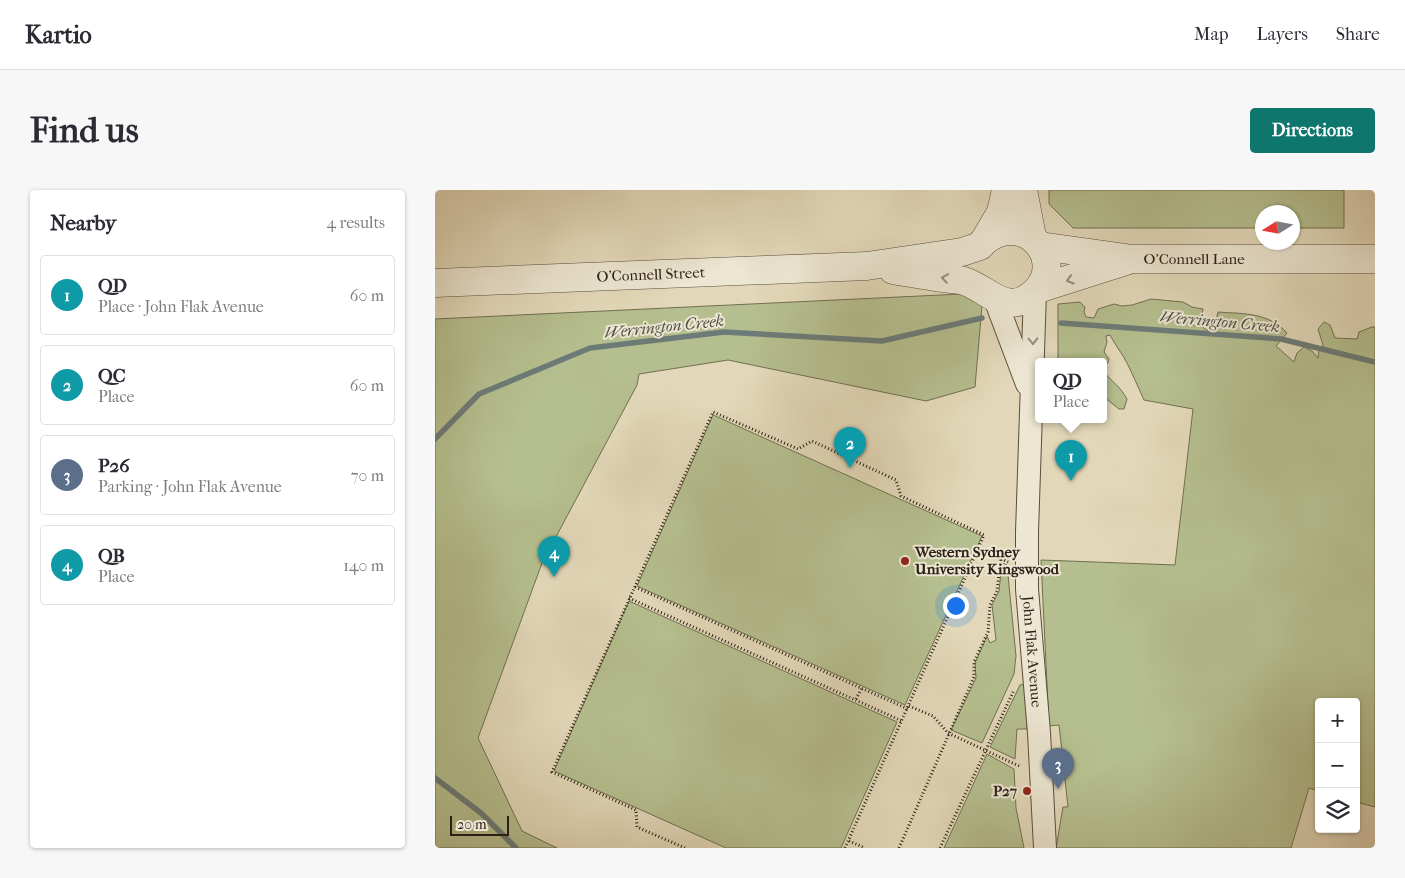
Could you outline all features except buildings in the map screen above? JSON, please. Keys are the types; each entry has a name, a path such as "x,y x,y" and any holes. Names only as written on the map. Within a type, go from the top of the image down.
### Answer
{"street":[{"path":"992,298 981,288 976,278 975,256 1001,212 1006,190"},
{"path":"1023,190 1036,242 1045,257 1046,268 1037,291"},
{"name":"O'Connell Street","path":"435,282 867,266 962,252 982,244 991,235 1001,231 1012,230 1022,232 1036,242"},
{"name":"O'Connell Lane","path":"1036,242 1133,259 1375,259"},
{"name":"O'Connell Lane","path":"1037,291 1133,259"},
{"name":"O'Connell Street","path":"867,266 965,282 992,298 1006,302 1017,302 1037,291"},
{"name":"John Flak Avenue","path":"1037,291 1033,327 1034,361 1031,395 1027,589 1039,733 1045,848"},
{"name":"John Flak Avenue","path":"992,298 1020,362 1031,395"}],"path":[{"path":"685,848 637,827 636,810 552,772 713,412 797,449 812,441 896,480 901,496 985,535 845,848"},
{"path":"979,548 1011,563"},
{"path":"899,848 974,677 974,662 988,632 991,605 997,591 1001,558"},
{"path":"635,586 862,688 933,716 948,733 1019,766"},
{"path":"629,598 903,720"},
{"path":"940,848 1016,685"},
{"path":"856,699 862,688"},
{"path":"849,841 865,848"}],"green space":[{"path":"1049,190 1344,190 1344,228 1300,228 1300,205 1255,205 1255,228 1073,228 1049,204"},
{"path":"983,293 975,387 926,401 728,360 639,374 637,385 542,563 478,738 522,831 557,848 435,848 435,319"},
{"path":"1151,299 1183,302 1192,307 1203,309 1202,315 1198,320 1192,322 1194,326 1201,326 1207,330 1216,329 1218,312 1255,315 1272,321 1287,333 1276,346 1294,362 1297,353 1304,347 1312,351 1318,358 1319,350 1323,345 1318,329 1324,322 1330,325 1335,338 1357,339 1359,332 1375,327 1375,807 1360,803 1360,698 1315,698 1315,790 1309,788 1291,848 1056,848 1063,807 1068,807 1059,725 1049,726 1041,560 1175,565 1193,409 1144,400 1127,363 1110,335 1106,336 1107,342 1104,352 1109,359 1107,364 1107,358 1058,358 1058,304 1080,302 1085,307 1086,317 1094,318 1098,309 1114,304 1122,306"},
{"path":"1107,375 1119,387 1127,399 1124,409 1119,409 1107,399"},
{"path":"713,415 982,536 905,705 637,586"},
{"path":"1002,563 1007,565 1016,656 1014,674 982,743 951,730 976,678 975,663 987,636 990,643 996,640 992,605 999,591"},
{"path":"629,601 897,722 841,848 726,848 554,771"},
{"path":"1025,684 1027,729 1017,729 1015,759 990,747 1020,685"},
{"path":"987,754 1014,769 1016,808 1024,848 944,848"}],"waterway":[{"name":"Werrington Creek","path":"435,439 479,394 590,348 724,332 882,341 982,318"},
{"name":"Werrington Creek","path":"1061,323 1281,339 1375,362"},
{"path":"435,778 481,813 516,848"}],"place":[{"name":"QC","path":"850,468"},
{"name":"QD","path":"1071,481"},
{"name":"Western Sydney University Kingswood","path":"905,561"},
{"name":"QB","path":"554,577"},
{"name":"P26","path":"1058,789"},
{"name":"P27","path":"1027,791"}]}
